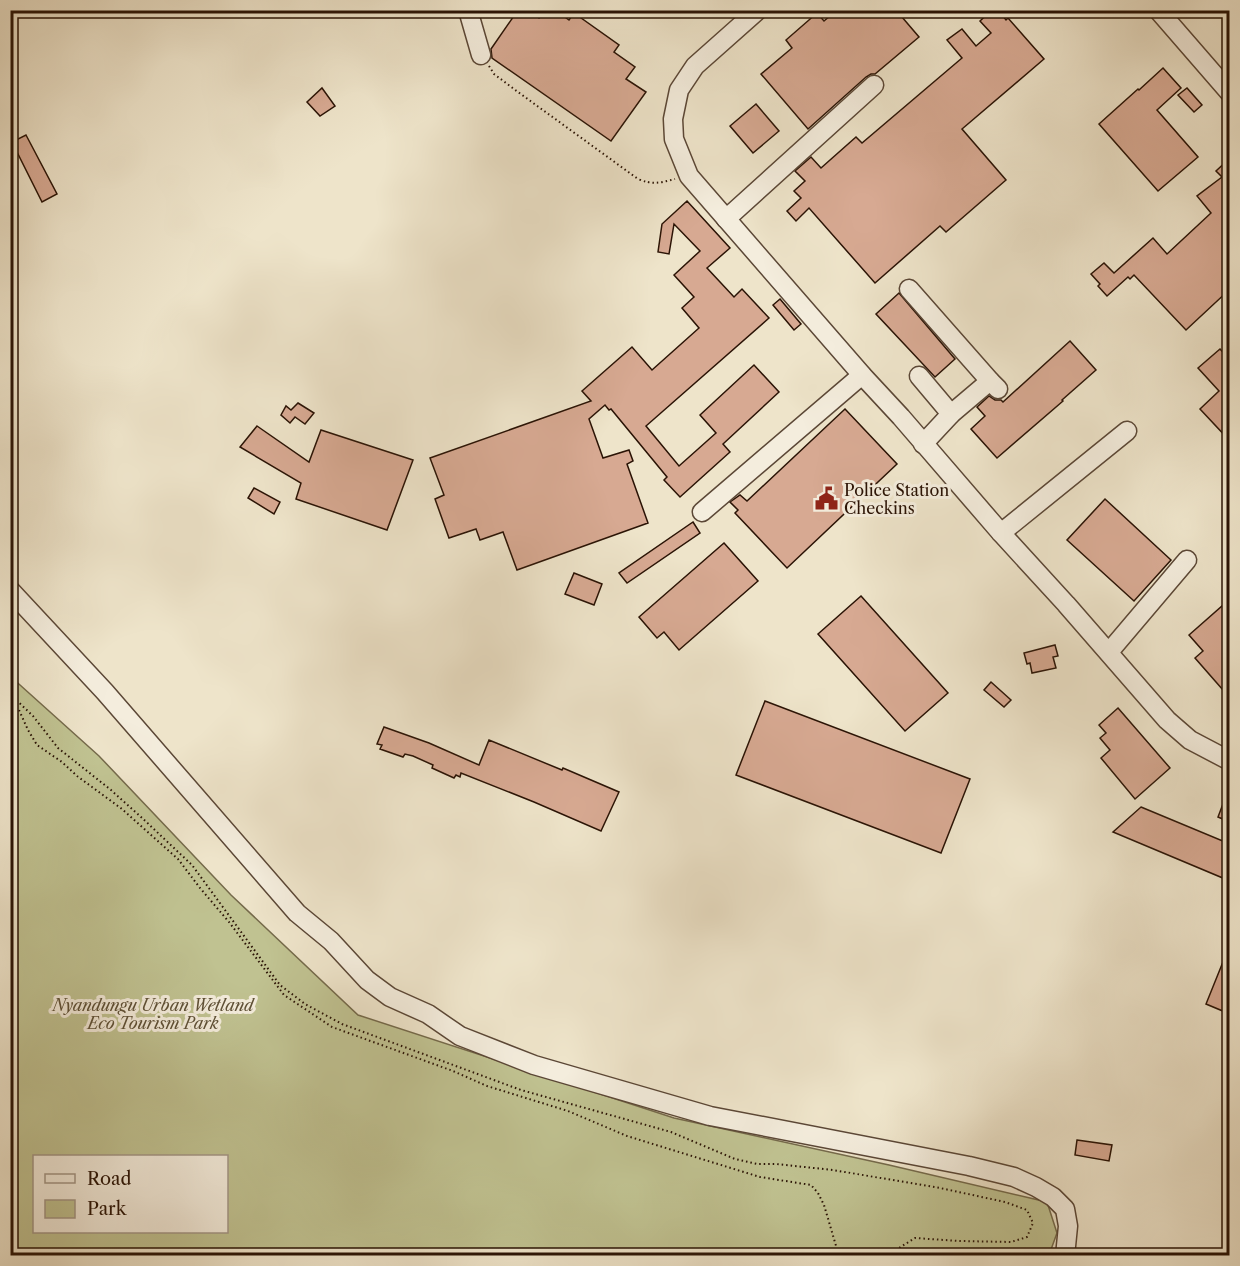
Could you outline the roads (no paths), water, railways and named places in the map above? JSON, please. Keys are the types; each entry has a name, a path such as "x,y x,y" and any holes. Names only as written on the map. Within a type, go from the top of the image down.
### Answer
{"street":[{"path":"468,10 481,55"},
{"path":"758,10 695,66 679,90 672,119 674,139 689,176 1167,720 1190,740 1230,761"},
{"path":"1158,10 1230,93"},
{"path":"726,219 874,85"},
{"path":"909,289 994,385 951,414 924,444"},
{"path":"702,512 862,375"},
{"path":"919,376 951,414"},
{"path":"1001,533 1127,431"},
{"path":"1109,652 1187,560"},
{"path":"10,590 105,692 297,913 331,941 367,980 390,997 428,1014 470,1040 534,1065 635,1095 710,1116 969,1166 1014,1178 1053,1197 1065,1209 1068,1226 1065,1256"}],"place":[{"name":"Police Station Checkins","path":"826,499"}],"park label":[{"name":"Nyandungu Urban Wetland Eco Tourism Park","path":"153,1014"}]}
